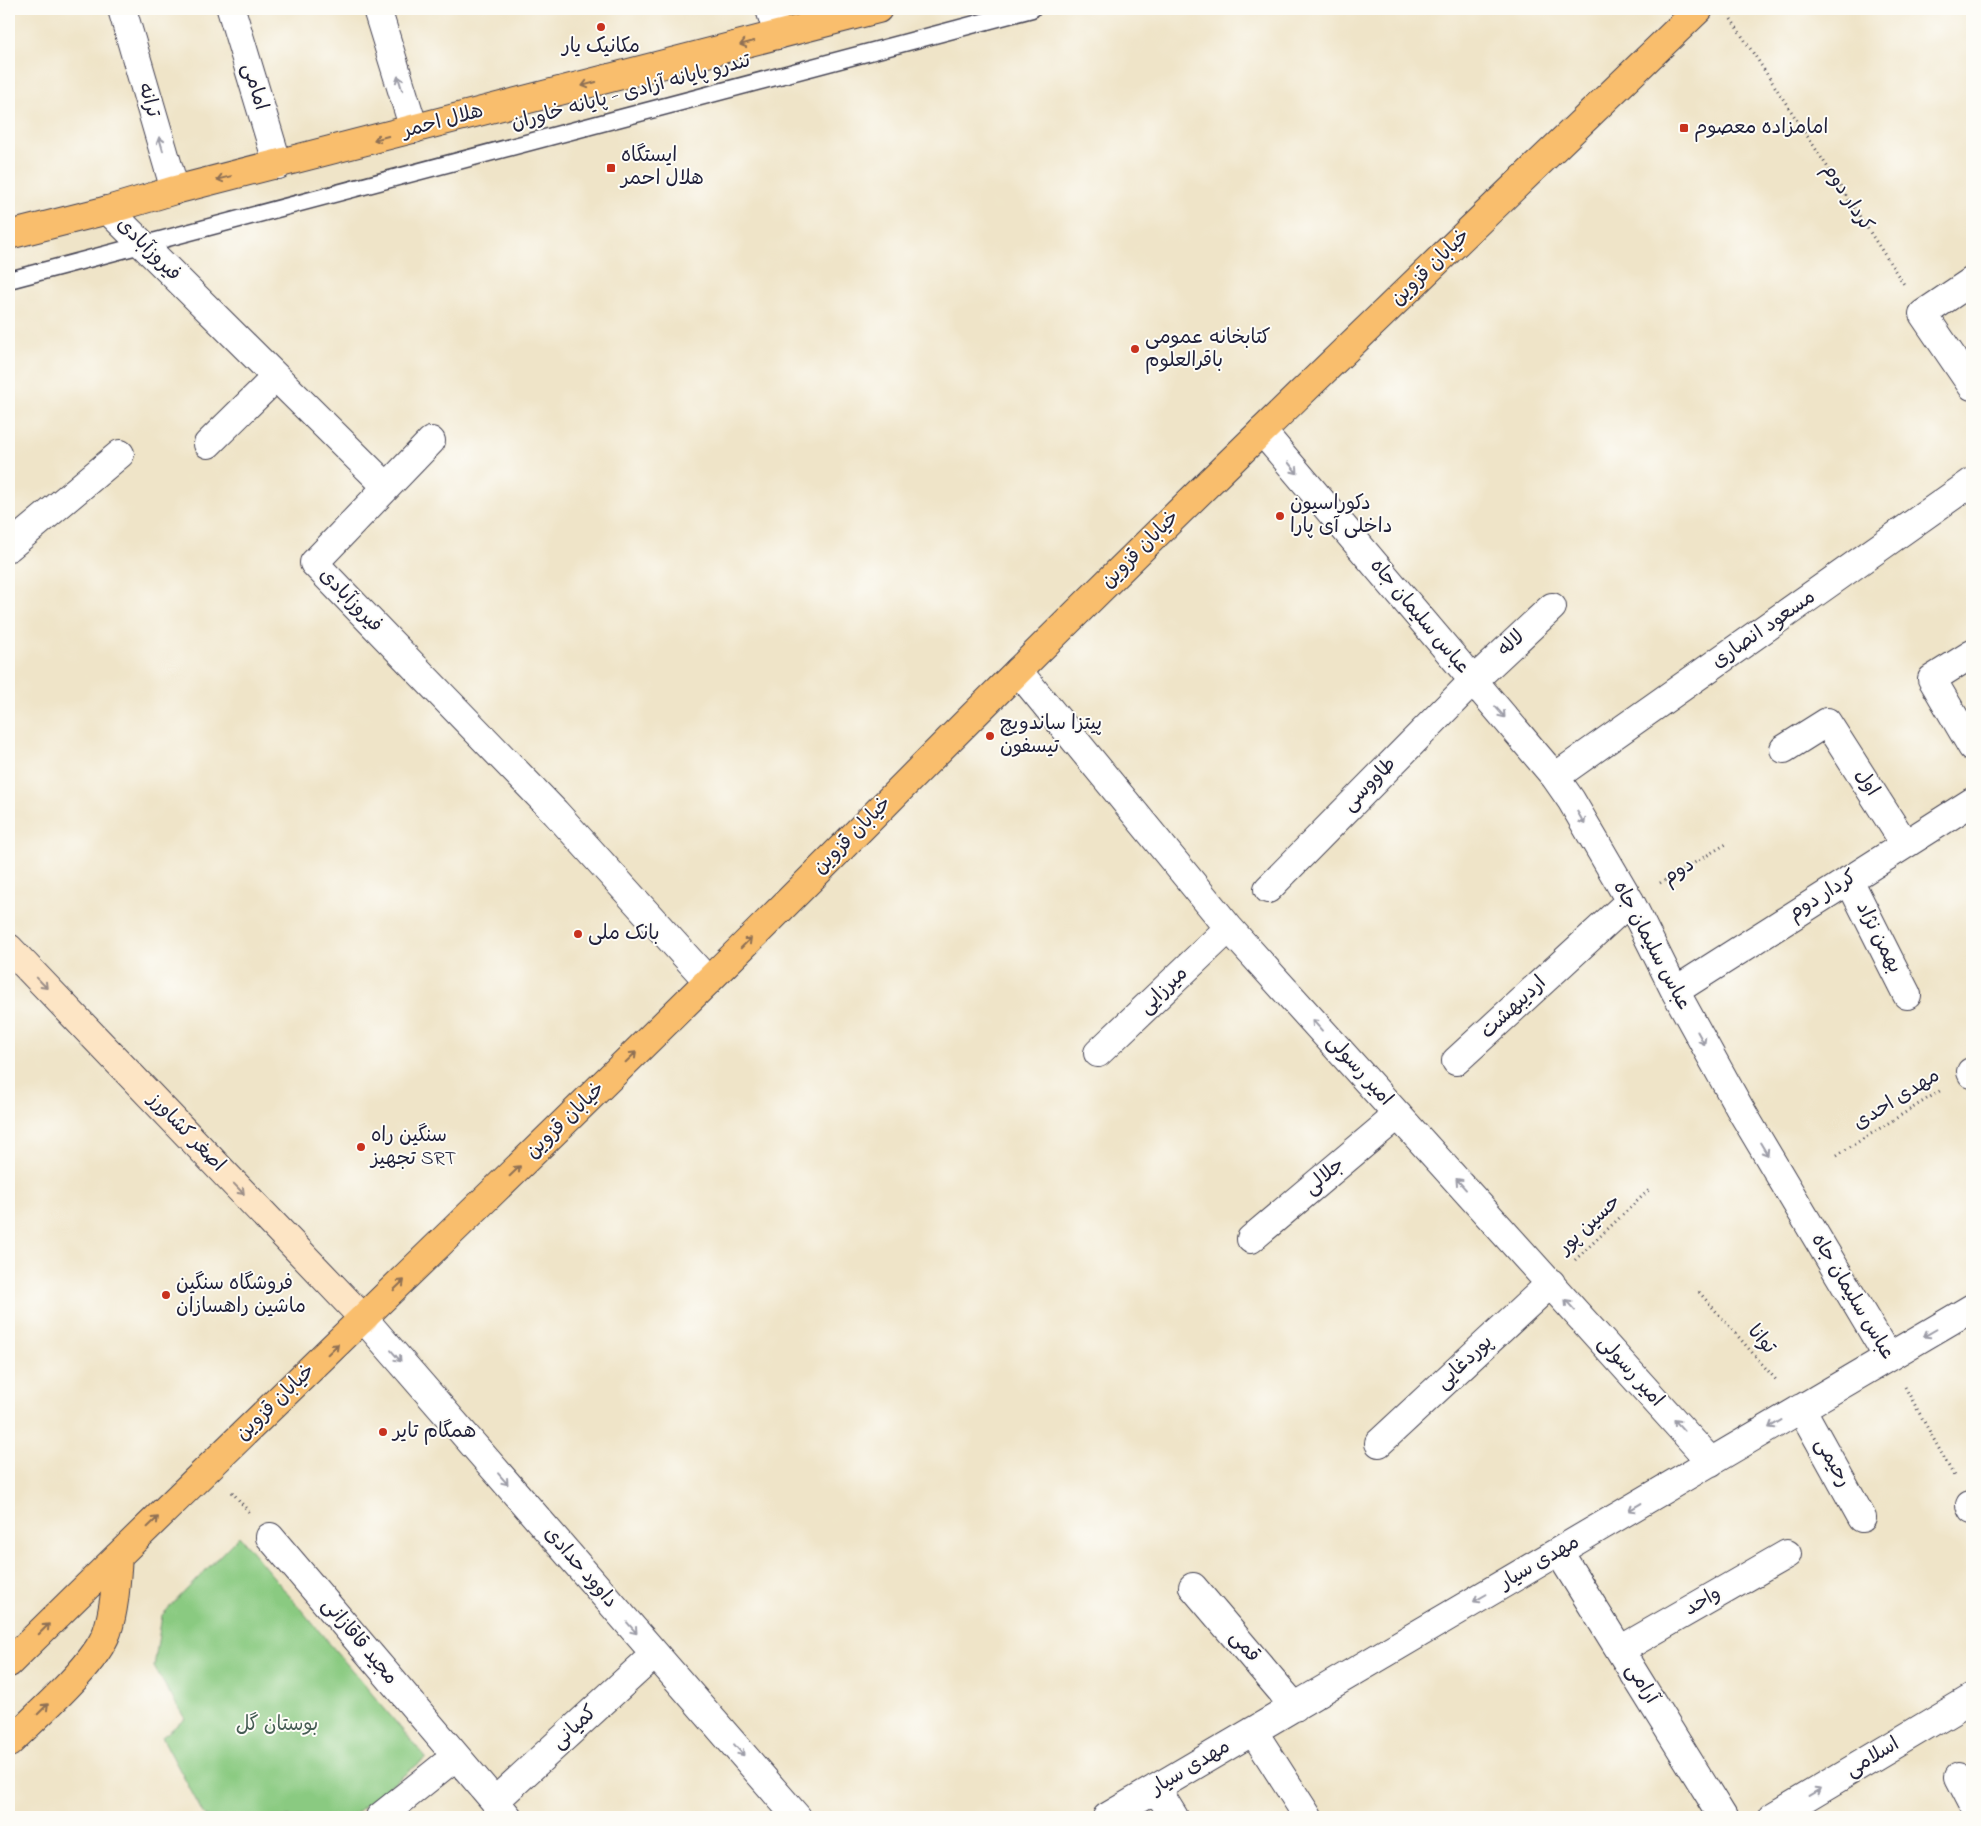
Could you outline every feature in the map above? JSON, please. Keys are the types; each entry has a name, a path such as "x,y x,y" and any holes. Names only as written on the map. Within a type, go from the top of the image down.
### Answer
{"main road":[{"name":"هلال احمر","path":"9,235 108,210 175,190 878,9"},
{"name":"خیابان قزوین","path":"9,1663 210,1465 364,1319 708,981 1018,671 1262,431 1699,9"},
{"path":"9,1743 74,1678 92,1657 107,1632 114,1600 118,1556"}],"street":[{"name":"ترانه","path":"122,9 175,190"},
{"name":"امامی","path":"231,9 278,165"},
{"path":"377,9 414,129"},
{"path":"770,9 778,35"},
{"name":"فیروزآبادی","path":"108,210 387,487 314,563 555,812 708,981"},
{"path":"1972,281 1922,314 1972,386"},
{"path":"208,444 276,377"},
{"name":"عباس سلیمان جاه","path":"1262,431 1555,777 1571,800 1630,901 1674,991 1739,1107 1888,1357"},
{"path":"387,487 431,441"},
{"path":"9,547 120,454"},
{"name":"مسعود انصاری","path":"1555,777 1972,482"},
{"name":"لاله","path":"1473,681 1552,607"},
{"path":"1972,654 1932,679 1972,747"},
{"name":"امیر رسولی","path":"1018,671 1229,928 1711,1462"},
{"name":"طاووسی","path":"1268,888 1473,681"},
{"name":"اول","path":"1784,749 1826,722 1905,844"},
{"name":"کردار دوم","path":"1674,991 1972,802"},
{"name":"بهمن نژاد","path":"1849,880 1907,995"},
{"name":"اردیبهشت","path":"1456,1061 1630,901"},
{"name":"میرزایی","path":"1098,1053 1229,928"},
{"name":"اصغر کشاورز","path":"9,948 364,1319"},
{"name":"جلالی","path":"1251,1239 1398,1115"},
{"name":"پوردغایی","path":"1379,1443 1550,1283"},
{"name":"مهدی سیار","path":"1107,1817 1972,1308"},
{"name":"داوود حدادی","path":"364,1319 797,1817"},
{"name":"رحیمی","path":"1801,1408 1862,1518"},
{"name":"مجید قاقازانی","path":"270,1537 502,1809"},
{"name":"آرامی","path":"1559,1552 1723,1817"},
{"name":"واحد","path":"1620,1650 1787,1554"},
{"name":"قمی","path":"1193,1587 1295,1707"},
{"name":"کمیانی","path":"502,1809 655,1654"},
{"name":"اسلامی","path":"1773,1817 1972,1698"},
{"path":"1253,1731 1308,1817"},
{"path":"380,1817 456,1756"},
{"path":"1959,1777 1972,1802"},
{"path":"1156,1788 1174,1817"}],"lane":[{"name":"تندرو پایانه آزادی - پایانه خاوران","path":"9,280 1032,9"}],"path":[{"name":"کردار دوم","path":"1730,17 1922,314"},
{"name":"دوم","path":"1630,901 1728,843"},
{"name":"مهدی احدی","path":"1837,1155 1972,1073"},
{"name":"حسین پور","path":"1550,1283 1650,1189"},
{"name":"توانا","path":"1699,1292 1801,1408"},
{"name":"عباس سلیمان جاه","path":"1888,1357 1971,1507"},
{"path":"210,1465 270,1537"}],"green space":[{"name":"بوستان گل","path":"239,1536 426,1758 350,1817 205,1817 162,1737 185,1719 154,1667 162,1615"}],"place":[{"name":"مکانیک یار","path":"601,27"},
{"name":"امامزاده معصوم","path":"1684,128"},
{"name":"ایستگاه هلال احمر","path":"611,168"},
{"name":"کتابخانه عمومی باقرالعلوم","path":"1135,349"},
{"name":"دکوراسیون داخلی آی پارا","path":"1280,516"},
{"name":"پیتزا ساندویچ تیسفون","path":"990,736"},
{"name":"بانک ملی","path":"578,934"},
{"name":"سنگین راه تجهیز SRT","path":"361,1147"},
{"name":"فروشگاه سنگین ماشین راهسازان","path":"166,1295"},
{"name":"همگام تایر","path":"383,1432"}]}
